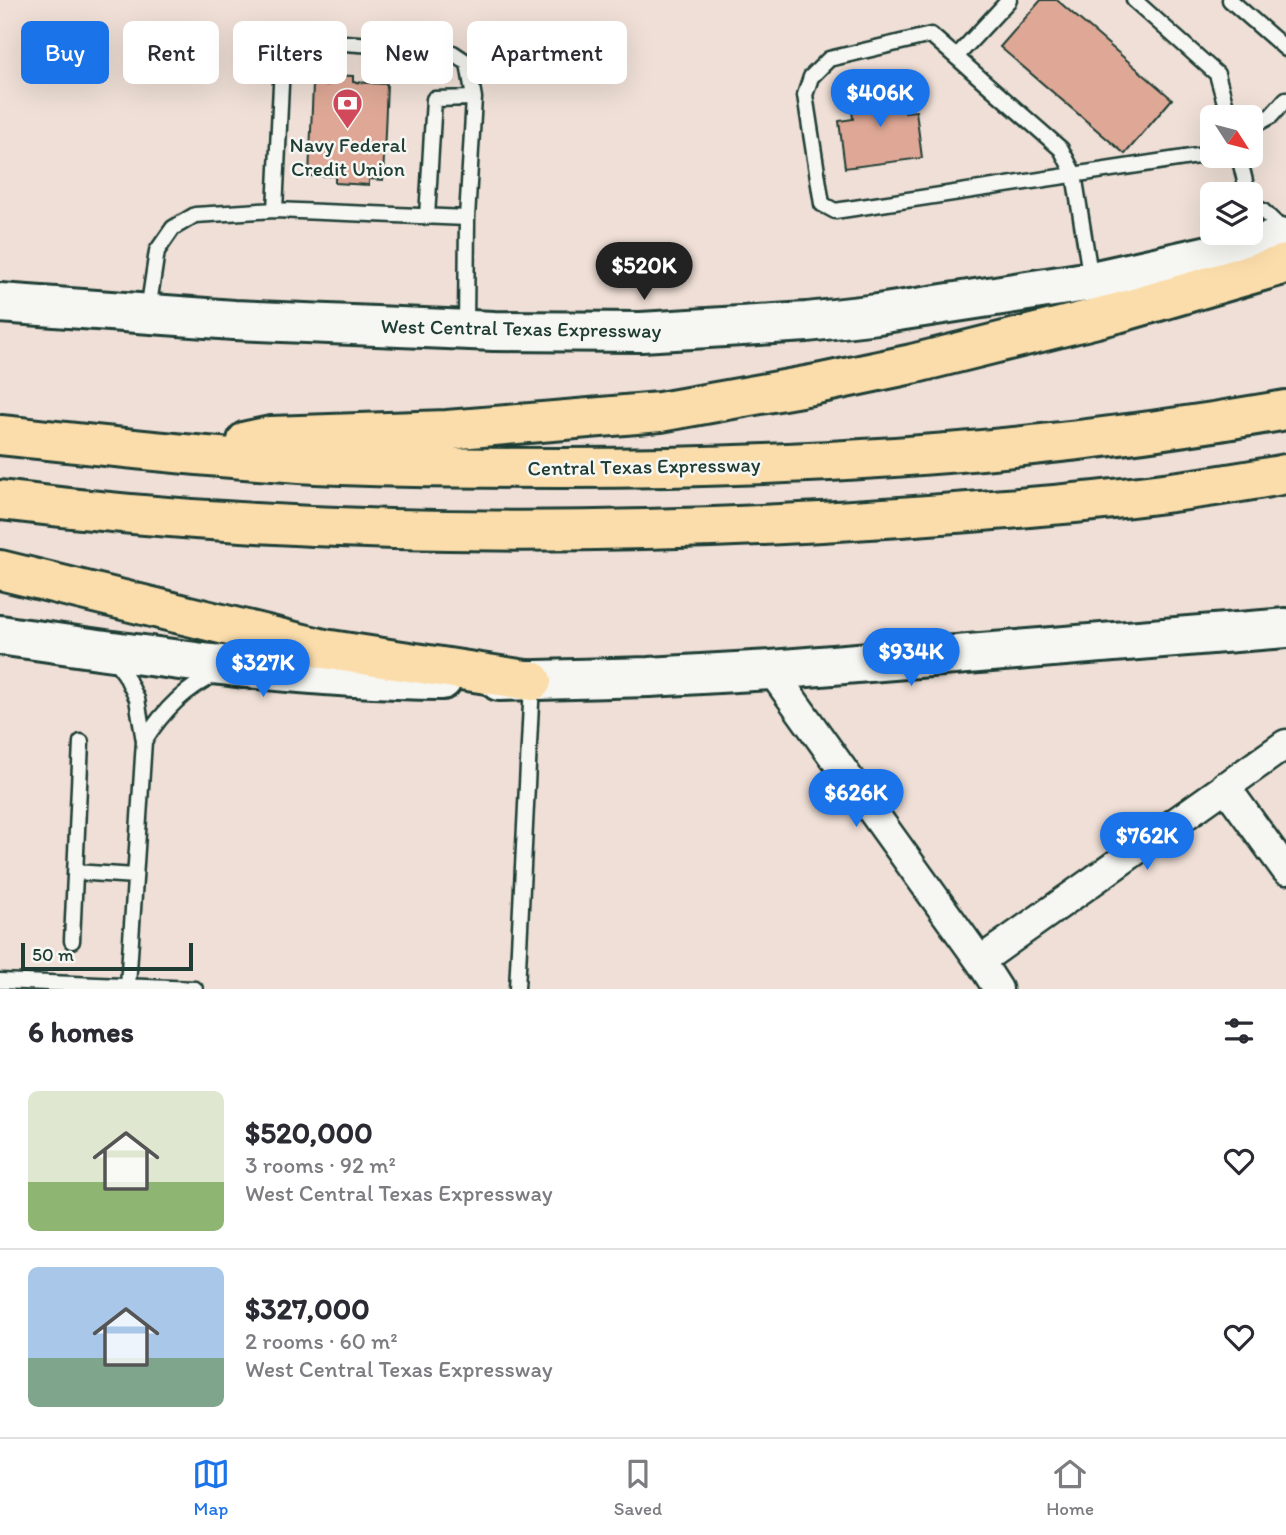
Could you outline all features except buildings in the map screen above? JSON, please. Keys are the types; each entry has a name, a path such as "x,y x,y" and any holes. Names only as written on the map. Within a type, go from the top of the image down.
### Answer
{"highway":[{"path":"186,454 271,436 447,430 673,409 912,364 1117,313 1286,264"},
{"name":"Central Texas Expressway","path":"0,435 318,464 435,468 722,467 1032,445 1286,411"},
{"path":"0,500 86,510 288,525 481,531 748,527 1032,508 1286,474"},
{"path":"0,570 324,649 532,681"}],"main road":[{"name":"West Central Texas Expressway","path":"1263,238 1286,235"},
{"name":"West Central Texas Expressway","path":"0,303 234,320 466,330 640,332 807,322 877,314 1092,281 1222,245"},
{"path":"0,635 233,667 405,680 532,681 771,670 1281,633"}],"street":[{"path":"771,670 998,989"},
{"path":"980,961 1286,744"},
{"path":"1225,786 1286,870"}],"lane":[{"path":"956,57 1009,0"},
{"path":"1134,0 1217,75 1226,105"},
{"path":"1230,0 1286,49"},
{"path":"1092,281 1074,174 1060,149 931,35 829,59 811,77 804,94 822,204 835,211 1074,174 1200,156"},
{"path":"275,210 282,64 297,44 315,41 453,53 468,63 474,99 467,218 466,330"},
{"path":"426,217 435,99 474,99"},
{"path":"1264,120 1286,99"},
{"path":"148,314 157,251 173,228 195,215 275,210 467,218"},
{"path":"1263,212 1286,235"},
{"path":"108,651 125,674 137,699 144,741 128,986"},
{"path":"144,741 161,714 187,692 208,678 233,667"},
{"path":"517,989 532,681"},
{"path":"72,941 81,743"},
{"path":"75,872 135,876"},
{"path":"0,981 195,989"}],"place":[{"name":"Navy Federal Credit Union","path":"348,131"}]}
